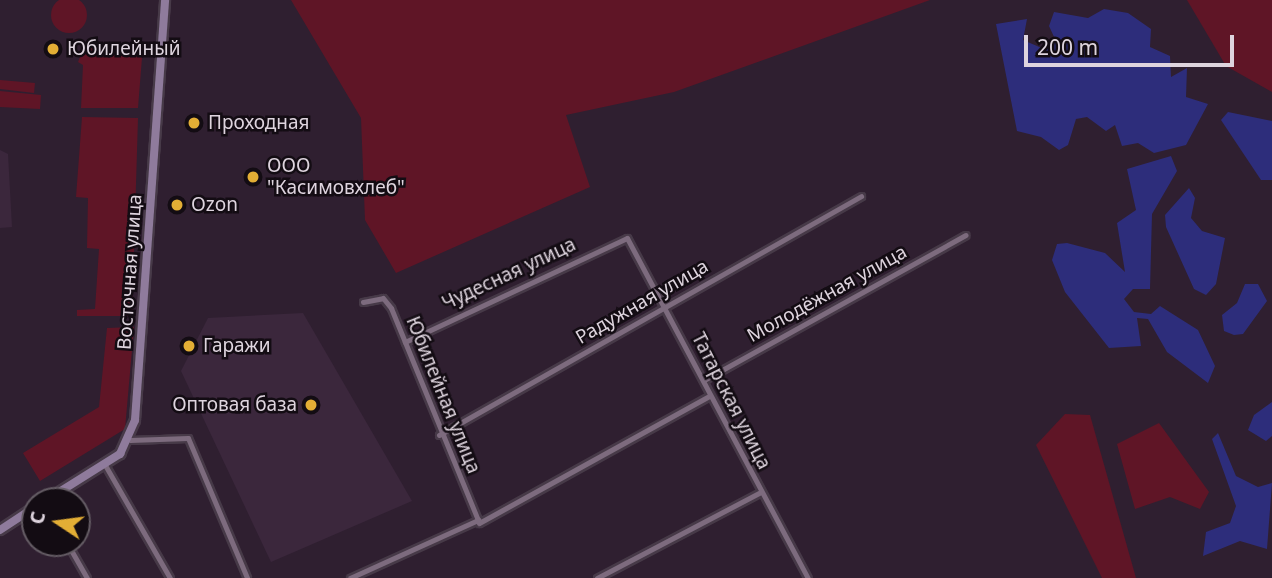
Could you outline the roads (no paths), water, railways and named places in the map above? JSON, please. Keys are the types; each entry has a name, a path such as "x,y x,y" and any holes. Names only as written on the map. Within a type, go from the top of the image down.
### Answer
{"main road":[{"name":"Восточная улица","path":"130,440 165,0"},
{"path":"68,487 105,465 130,440"},
{"path":"0,530 21,517"}],"street":[{"name":"Радужная улица","path":"439,435 862,195"},
{"name":"Молодёжная улица","path":"704,380 966,235"},
{"name":"Татарская улица","path":"627,238 808,578"},
{"name":"Чудесная улица","path":"405,341 627,238"},
{"name":"Юбилейная улица","path":"363,302 383,298 405,341 439,435 478,521"},
{"path":"350,578 478,521 709,396"},
{"path":"130,440 188,438 247,578"},
{"path":"105,465 170,578"},
{"path":"597,578 761,492"},
{"path":"75,557 87,578"}],"place":[{"name":"Юбилейный","path":"53,49"},
{"name":"Проходная","path":"194,123"},
{"name":"ООО \"Касимовхлеб\"","path":"253,177"},
{"name":"Ozon","path":"177,205"},
{"name":"Гаражи","path":"189,346"},
{"name":"Оптовая база","path":"311,405"}]}
